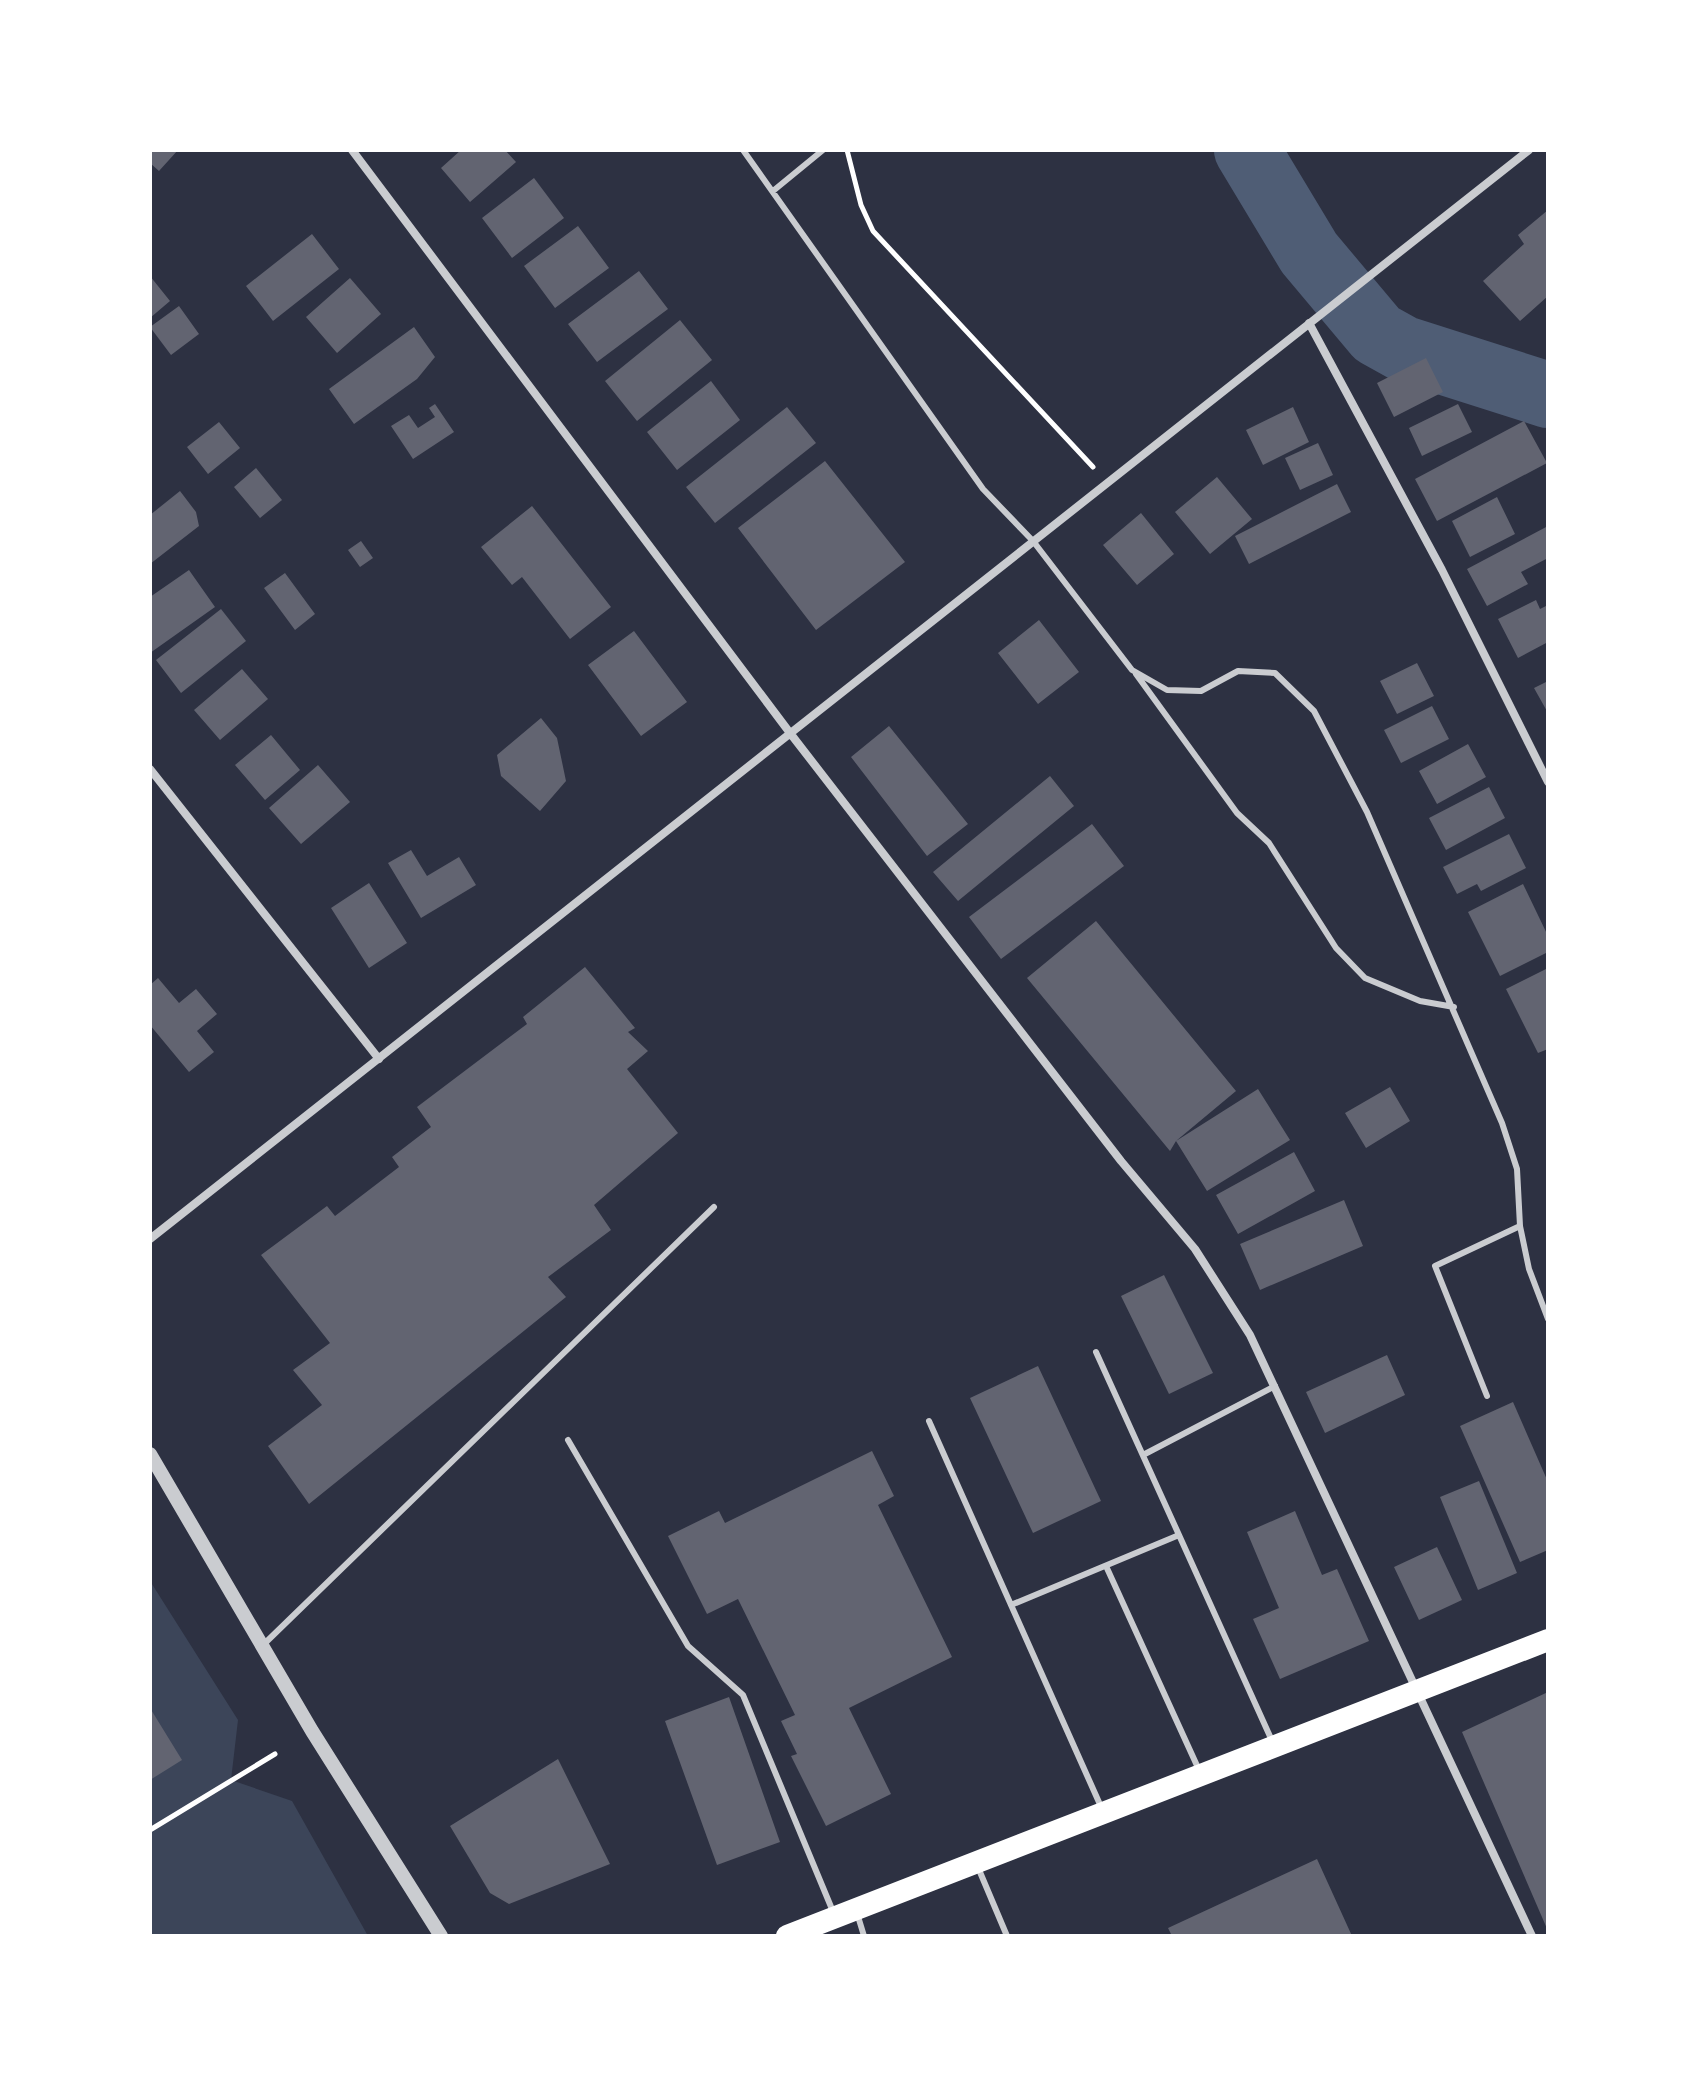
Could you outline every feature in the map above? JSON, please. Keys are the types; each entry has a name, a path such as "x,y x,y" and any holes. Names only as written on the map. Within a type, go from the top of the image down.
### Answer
{"highway":[{"path":"787,1936 1548,1640"}],"street":[{"path":"352,150 790,733 1121,1161 1195,1249 1250,1335 1532,1936"},
{"path":"150,1239 1529,150"},
{"path":"1309,323 1442,570 1548,782"},
{"path":"150,769 379,1059"},
{"path":"150,1454 262,1646 441,1936"}],"lane":[{"path":"743,150 983,489 1033,541 1237,813 1269,843 1336,948 1365,978 1420,1001 1454,1007"},
{"path":"773,191 823,150"},
{"path":"1132,670 1167,690 1201,691 1238,671 1275,673 1314,711 1367,812 1454,1007 1517,1169 1520,1226 1529,1269 1548,1319"},
{"path":"262,1646 714,1207"},
{"path":"1487,1396 1435,1266 1520,1226"},
{"path":"1096,1352 1274,1746"},
{"path":"1143,1455 1275,1386"},
{"path":"929,1421 1103,1812"},
{"path":"568,1440 688,1646 743,1695 846,1913 864,1936"},
{"path":"1011,1605 1179,1535"},
{"path":"1106,1566 1201,1774"},
{"path":"976,1862 1007,1936"}],"path":[{"path":"847,150 861,205 873,231 1107,483"},
{"path":"150,1830 275,1754"}],"shaded area":[{"path":"150,1581 238,1720 231,1780 292,1801 368,1936 150,1936"}],"building":[{"path":"150,150 178,150 159,171 150,163"},
{"path":"461,150 505,150 516,162 470,202 441,168"},
{"path":"534,178 564,218 512,258 482,218"},
{"path":"1548,210 1548,296 1520,321 1483,281 1524,244 1518,235"},
{"path":"578,226 609,268 555,308 524,266"},
{"path":"312,234 339,269 273,321 246,286"},
{"path":"639,271 668,309 597,362 568,324"},
{"path":"150,276 170,301 150,318"},
{"path":"350,278 381,314 337,353 306,317"},
{"path":"179,306 199,334 171,355 150,327"},
{"path":"680,320 712,360 637,421 605,381"},
{"path":"414,327 435,357 417,379 354,424 329,389"},
{"path":"1426,358 1443,392 1394,417 1377,383"},
{"path":"711,381 740,420 677,470 647,432"},
{"path":"435,404 454,432 413,459 391,426 409,415 418,428 435,417 429,408"},
{"path":"1458,404 1472,432 1422,456 1409,428"},
{"path":"787,407 816,443 715,523 686,487"},
{"path":"1293,407 1309,442 1263,465 1246,430"},
{"path":"1524,421 1547,463 1437,521 1415,479"},
{"path":"219,422 240,448 208,474 187,447"},
{"path":"1318,443 1333,475 1300,490 1285,458"},
{"path":"825,461 905,562 816,630 738,528"},
{"path":"256,468 282,500 260,518 234,487"},
{"path":"1217,477 1252,519 1210,554 1175,512"},
{"path":"1337,484 1351,512 1249,564 1235,536"},
{"path":"180,491 196,512 199,526 150,564 150,515"},
{"path":"1497,497 1515,534 1470,557 1452,521"},
{"path":"532,506 611,607 570,639 522,577 512,585 481,547"},
{"path":"1141,513 1174,554 1137,585 1103,545"},
{"path":"1548,526 1548,558 1521,572 1528,584 1487,606 1467,569"},
{"path":"361,541 373,558 360,567 348,550"},
{"path":"189,570 215,607 150,653 150,597"},
{"path":"285,573 315,614 295,630 264,588"},
{"path":"1536,600 1540,609 1548,605 1548,642 1518,658 1498,619"},
{"path":"221,609 246,641 181,693 156,660"},
{"path":"1039,620 1079,672 1038,704 998,653"},
{"path":"634,631 687,702 641,736 588,665"},
{"path":"1417,663 1434,696 1397,714 1380,681"},
{"path":"242,669 268,699 220,740 194,710"},
{"path":"1548,681 1548,713 1534,688"},
{"path":"1432,706 1449,739 1401,763 1384,730"},
{"path":"541,718 557,738 566,781 540,811 501,776 497,755"},
{"path":"889,726 968,824 927,856 851,757"},
{"path":"271,735 300,770 265,800 235,765"},
{"path":"1468,744 1486,777 1437,804 1419,771"},
{"path":"318,765 350,802 301,844 269,808"},
{"path":"1050,776 1074,806 958,901 933,872"},
{"path":"1489,787 1505,818 1446,850 1429,818"},
{"path":"1092,824 1124,866 1001,959 969,917"},
{"path":"1509,834 1526,868 1481,891 1477,884 1457,894 1443,867"},
{"path":"411,850 427,876 459,857 476,885 421,918 388,863"},
{"path":"369,883 407,943 369,968 331,908"},
{"path":"1523,884 1548,936 1548,952 1500,976 1468,912"},
{"path":"1096,921 1236,1091 1176,1141 1170,1151 1027,978"},
{"path":"585,967 635,1028 628,1032 648,1051 627,1069 678,1133 594,1205 611,1230 548,1277 566,1297 309,1504 268,1446 322,1405 293,1370 330,1343 261,1255 327,1206 335,1216 399,1167 392,1157 431,1127 417,1107 527,1024 523,1017"},
{"path":"1548,968 1548,1049 1538,1053 1506,989"},
{"path":"158,978 179,1003 196,989 217,1014 197,1031 214,1052 189,1072 150,1025 150,985"},
{"path":"1390,1087 1410,1121 1366,1148 1345,1113"},
{"path":"1258,1089 1290,1140 1207,1191 1176,1141"},
{"path":"1294,1152 1315,1191 1238,1234 1216,1195"},
{"path":"1344,1200 1363,1246 1260,1290 1240,1244"},
{"path":"1164,1275 1213,1373 1169,1394 1121,1296"},
{"path":"1387,1355 1405,1395 1325,1433 1306,1392"},
{"path":"1038,1366 1101,1501 1033,1533 970,1398"},
{"path":"1513,1402 1548,1482 1548,1550 1520,1562 1460,1426"},
{"path":"872,1451 894,1496 878,1505 952,1657 849,1708 891,1794 826,1826 791,1756 797,1754 781,1721 795,1715 738,1599 707,1614 668,1536 719,1511 725,1523"},
{"path":"1479,1481 1517,1573 1478,1590 1440,1497"},
{"path":"1295,1511 1322,1575 1337,1569 1369,1641 1280,1679 1253,1619 1279,1608 1247,1532"},
{"path":"1437,1547 1462,1600 1419,1620 1394,1567"},
{"path":"1548,1692 1548,1931 1462,1732"},
{"path":"729,1697 780,1842 717,1865 665,1721"},
{"path":"150,1708 182,1760 150,1780"},
{"path":"558,1759 610,1864 509,1904 490,1893 450,1826"},
{"path":"1317,1859 1352,1936 1172,1936 1168,1928"}],"waterway":[{"path":"1247,150 1309,253 1377,334 1404,349 1548,395"}]}
